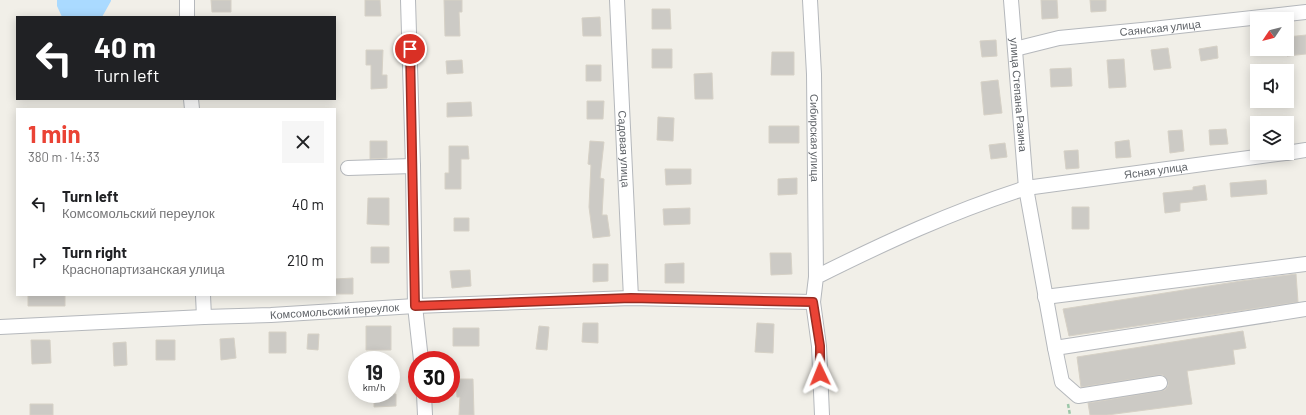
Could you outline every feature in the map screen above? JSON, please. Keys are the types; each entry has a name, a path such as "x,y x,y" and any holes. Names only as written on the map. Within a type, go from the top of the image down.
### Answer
{"street":[{"path":"187,0 188,16"},
{"path":"408,0 413,166 415,306 420,351"},
{"name":"Садовая улица","path":"617,0 631,298"},
{"name":"Сибирская улица","path":"810,0 814,74 816,277 813,302 820,346 822,415"},
{"name":"улица Степана Разина","path":"1011,0 1026,188 1045,297 1062,382 1078,396 1160,383"},
{"name":"Саянская улица","path":"1015,49 1059,38 1306,12"},
{"name":"Ясная улица","path":"1294,152 1306,150"},
{"name":"Ясная улица","path":"816,277 885,243 998,197 1026,188 1250,158"},
{"path":"348,168 413,166"},
{"path":"1045,297 1306,264"},
{"path":"203,296 204,317"},
{"name":"Комсомольский переулок","path":"0,327 271,315 415,306 631,298 813,302"},
{"path":"1055,348 1306,309"},
{"path":"424,403 425,415"}],"water":[{"path":"57,0 111,0 103,16 62,16 57,6"}],"building":[{"path":"211,0 231,0 231,12 212,12"},
{"path":"365,0 380,0 381,16 365,16"},
{"path":"444,0 462,0 462,12 459,12 460,36 445,36"},
{"path":"1041,0 1057,0 1058,18 1042,19"},
{"path":"1090,0 1106,0 1106,11 1091,12"},
{"path":"652,9 670,9 671,29 652,29"},
{"path":"600,17 601,36 583,36 582,18"},
{"path":"1306,35 1306,54 1294,55 1294,36"},
{"path":"996,40 997,56 982,57 980,41"},
{"path":"1217,46 1218,58 1201,61 1199,49"},
{"path":"1168,48 1171,68 1154,70 1151,50"},
{"path":"652,49 672,49 672,68 652,68"},
{"path":"366,50 383,50 382,75 387,75 387,88 371,89 371,65 366,65"},
{"path":"772,52 794,52 794,75 771,75"},
{"path":"1124,59 1126,87 1109,88 1107,60"},
{"path":"462,60 463,73 447,74 446,61"},
{"path":"586,65 601,65 601,81 586,81"},
{"path":"1071,68 1072,86 1051,87 1050,69"},
{"path":"712,73 713,99 695,99 694,74"},
{"path":"998,80 1002,113 984,115 981,82"},
{"path":"587,101 604,101 603,119 587,119"},
{"path":"471,102 472,116 447,117 447,103"},
{"path":"658,117 674,118 673,141 657,140"},
{"path":"769,126 799,126 799,143 769,143"},
{"path":"1226,129 1228,144 1210,145 1209,130"},
{"path":"1182,130 1184,151 1170,153 1168,131"},
{"path":"1129,140 1131,157 1116,158 1115,142"},
{"path":"370,141 387,141 387,158 370,159"},
{"path":"590,141 604,142 600,178 604,179 602,215 607,215 610,236 593,238 589,207 591,165 588,164"},
{"path":"1005,143 1007,157 991,159 989,145"},
{"path":"449,146 468,146 469,159 461,159 461,189 445,189 445,173 449,173"},
{"path":"1078,150 1079,168 1066,169 1064,151"},
{"path":"665,169 691,169 691,184 666,185"},
{"path":"797,178 797,194 778,195 778,179"},
{"path":"1266,180 1267,194 1231,197 1230,183"},
{"path":"1205,185 1207,200 1180,203 1180,211 1165,213 1163,193 1193,190 1193,187"},
{"path":"368,198 389,198 389,225 367,224"},
{"path":"1072,207 1089,207 1089,229 1072,229"},
{"path":"690,208 690,224 664,225 663,209"},
{"path":"454,218 469,218 469,231 454,231"},
{"path":"371,247 389,247 389,263 371,263"},
{"path":"770,253 791,253 792,274 771,275"},
{"path":"684,263 684,283 665,283 665,264"},
{"path":"593,264 608,264 608,281 593,282"},
{"path":"470,270 471,286 452,288 450,271"},
{"path":"1296,274 1298,302 1272,306 1069,336 1063,309 1241,281"},
{"path":"353,278 353,294 336,294 336,279"},
{"path":"28,296 65,296 65,306 28,306"},
{"path":"583,323 598,323 598,343 582,342"},
{"path":"757,323 774,324 773,353 755,352"},
{"path":"366,326 391,326 391,350 366,350"},
{"path":"539,326 549,327 547,350 536,349"},
{"path":"453,328 479,328 479,346 453,346"},
{"path":"1243,331 1246,348 1233,350 1235,364 1187,371 1192,404 1107,415 1090,415 1088,403 1165,390 1168,386 1168,381 1163,375 1159,375 1081,387 1077,357"},
{"path":"269,332 286,332 286,353 269,353"},
{"path":"308,334 319,334 318,350 307,349"},
{"path":"234,338 236,358 221,360 220,339"},
{"path":"31,340 50,340 51,363 32,364"},
{"path":"156,340 175,340 175,360 156,360"},
{"path":"126,342 127,365 114,366 113,343"},
{"path":"460,379 473,379 474,415 459,415"},
{"path":"374,403 396,403 396,406 374,407"},
{"path":"30,404 53,404 53,415 30,415"}],"route":[{"path":"410,49 415,306 631,298 813,302 820,346 820,374"}]}
